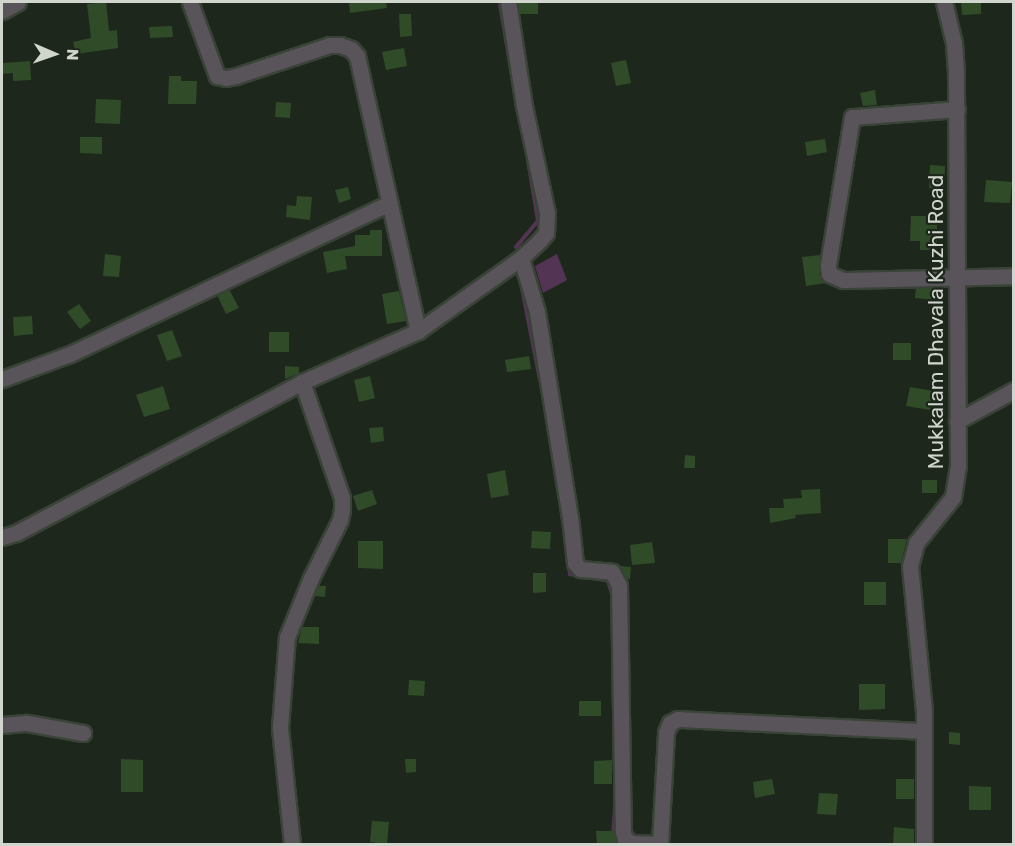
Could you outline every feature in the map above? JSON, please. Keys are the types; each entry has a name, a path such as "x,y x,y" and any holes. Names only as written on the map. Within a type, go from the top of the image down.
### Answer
{"street":[{"path":"2,11 18,2"},
{"path":"190,2 212,68 217,76 226,78 330,45 340,45 351,49 357,56 418,331"},
{"path":"2,537 16,533 302,382 418,331 520,258 546,232 547,219 524,106 508,2"},
{"name":"Mukkalam Dhavala Kuzhi Road","path":"924,844 924,731 910,566 916,543 953,497 958,480 957,109 954,43 944,2"},
{"path":"957,109 852,117 828,266 829,274 843,280 957,275 1014,276"},
{"path":"2,379 70,354 389,203"},
{"path":"520,258 537,312 570,517 574,562 580,570 612,572 619,585 623,832 625,839 632,843 655,844"},
{"path":"292,844 280,727 287,637 310,578 340,520 342,510 342,498 302,382"},
{"path":"957,421 1014,390"},
{"path":"660,844 666,732 670,723 678,719 924,731"},
{"path":"2,725 27,723 83,733"}],"shaded area":[{"path":"557,254 567,280 543,293 535,266"}],"building":[{"path":"106,2 109,31 117,30 118,48 76,54 73,42 91,38 87,4"},
{"path":"349,2 386,2 387,8 350,13"},
{"path":"518,2 538,2 538,14 520,14"},
{"path":"961,2 981,2 981,14 962,15"},
{"path":"399,14 411,14 412,36 400,37"},
{"path":"172,26 173,37 150,38 149,27"},
{"path":"404,48 407,66 386,70 382,52"},
{"path":"626,60 631,83 616,86 611,63"},
{"path":"30,61 31,80 13,81 13,73 2,74 2,63"},
{"path":"169,76 181,76 181,81 197,81 196,104 168,104"},
{"path":"875,90 877,105 863,106 860,93"},
{"path":"96,99 121,100 120,124 95,123"},
{"path":"276,102 291,103 290,118 275,117"},
{"path":"80,137 102,137 102,154 80,153"},
{"path":"825,139 827,152 807,156 805,142"},
{"path":"930,165 945,166 944,189 929,188"},
{"path":"986,180 1012,182 1010,203 984,202"},
{"path":"348,187 351,199 339,203 335,190"},
{"path":"297,196 312,197 310,220 286,217 287,205 296,206"},
{"path":"911,216 937,216 937,250 920,250 920,241 910,241"},
{"path":"370,230 382,230 382,256 345,256 347,269 327,273 323,252 355,246 355,235 370,235"},
{"path":"105,254 121,256 119,277 103,276"},
{"path":"820,255 819,275 826,283 806,286 802,257"},
{"path":"916,288 936,288 935,300 915,298"},
{"path":"229,289 239,308 226,314 217,295"},
{"path":"399,291 406,321 387,324 382,294"},
{"path":"79,304 91,321 80,329 67,312"},
{"path":"32,316 33,334 14,336 13,317"},
{"path":"172,330 182,356 167,361 157,335"},
{"path":"269,332 289,332 289,352 269,352"},
{"path":"893,343 911,343 911,360 893,360"},
{"path":"529,356 531,369 507,372 505,360"},
{"path":"285,366 299,367 299,373 285,379"},
{"path":"370,376 375,398 359,402 354,380"},
{"path":"163,386 170,409 144,417 136,395"},
{"path":"910,387 933,391 930,410 906,406"},
{"path":"383,427 384,441 371,443 369,428"},
{"path":"685,455 695,456 695,468 684,468"},
{"path":"505,470 509,495 491,498 487,474"},
{"path":"922,480 937,480 937,493 922,493"},
{"path":"820,489 821,513 795,515 796,518 770,523 769,508 784,508 783,499 802,498 801,490"},
{"path":"372,490 377,504 358,511 353,496"},
{"path":"532,531 551,532 550,549 531,548"},
{"path":"888,539 907,539 901,563 888,563"},
{"path":"358,541 383,541 383,569 358,568"},
{"path":"652,542 655,563 632,565 630,545"},
{"path":"620,566 631,567 630,579 627,579"},
{"path":"533,573 546,573 546,592 533,593"},
{"path":"864,582 886,582 886,605 864,605"},
{"path":"318,586 326,586 325,597 314,596"},
{"path":"302,627 319,627 319,644 298,643"},
{"path":"409,680 425,681 424,696 408,695"},
{"path":"859,684 885,684 885,709 859,710"},
{"path":"579,701 601,701 601,716 579,716"},
{"path":"949,732 960,733 960,745 949,744"},
{"path":"121,759 143,760 143,792 121,792"},
{"path":"405,759 416,759 416,772 406,773"},
{"path":"612,760 612,784 594,784 594,761"},
{"path":"772,779 775,794 755,798 753,782"},
{"path":"896,779 914,779 914,799 896,799"},
{"path":"969,786 991,787 991,810 969,810"},
{"path":"819,793 838,794 836,815 817,814"},
{"path":"372,821 389,822 387,844 370,842"},
{"path":"894,827 914,829 914,844 893,844"},
{"path":"596,831 613,831 618,844 597,844"}],"waterway":[{"path":"500,5 515,93"},
{"path":"516,247 538,221 528,160"},
{"path":"520,278 540,380"},
{"path":"561,506 570,574 608,581 613,597"},
{"path":"613,836 615,805"}]}
